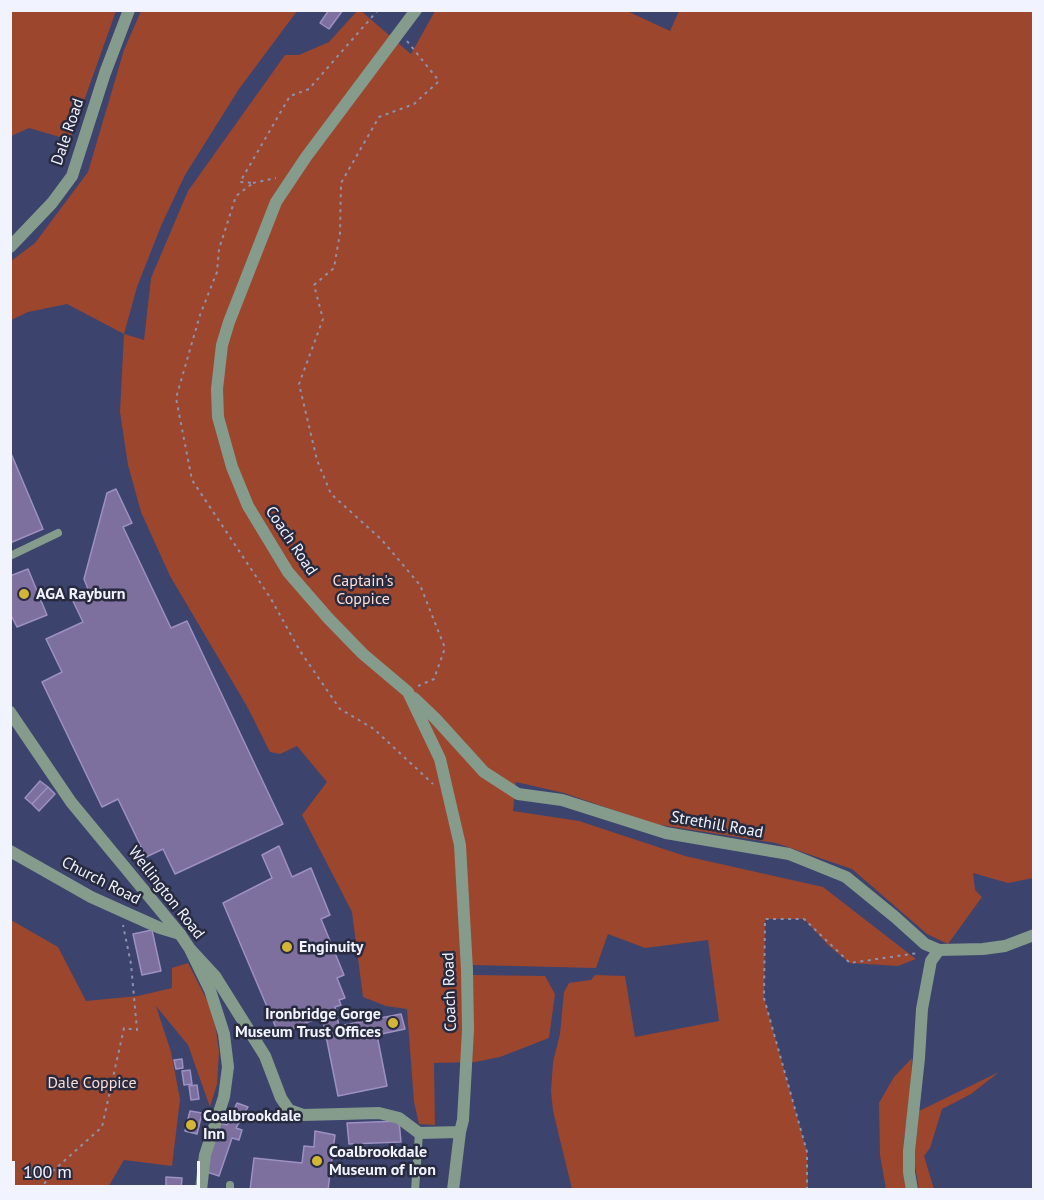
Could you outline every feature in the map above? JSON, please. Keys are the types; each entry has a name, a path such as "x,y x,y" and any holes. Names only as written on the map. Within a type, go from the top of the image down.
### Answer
{"street":[{"name":"Dale Road","path":"10,247 52,203 72,176 105,73 129,10"},
{"name":"Coach Road","path":"416,10 290,179 276,202 222,345 218,370 218,417 232,467 248,506 288,572 363,654 408,692 440,759 460,845 468,1030 463,1120 453,1190"},
{"name":"Strethill Road","path":"408,692 484,772 518,794 562,800 666,833 789,854 846,877 895,916 925,944 939,950"},
{"name":"Wellington Road","path":"10,712 71,802 180,934 210,990 218,1012 227,1051 228,1067 224,1097 205,1155 201,1190"},
{"name":"Church Road","path":"10,851 62,881 120,910 170,933 180,934"},
{"path":"912,1190 909,1151 922,1009 931,961 939,950 1005,946 1034,935"},
{"path":"190,949 215,976 265,1056 281,1098 289,1110 303,1115 379,1113 399,1118 419,1133 460,1132"}],"lane":[{"path":"10,556 58,533"},
{"path":"415,1190 419,1133"}],"path":[{"path":"290,179 240,182 290,96 309,89 378,10"},
{"path":"400,32 439,81 414,104 380,117 341,183 339,232 334,268 314,285 323,319 298,384 317,460 331,494 381,539 420,585 445,648 434,678 408,692"},
{"path":"253,183 236,196 219,249 217,272 200,315 176,398 192,480 271,599 300,651 340,709 374,729 433,784"},
{"path":"40,1190 54,1170 102,1127 124,1028 136,1030 137,1014 131,964 120,910"},
{"path":"807,1190 807,1152 764,998 765,919 804,919 850,963 939,950"}],"green space":[{"path":"10,11 116,11 70,140 29,128 11,136"},
{"path":"141,11 297,11 239,89 185,175 161,226 137,287 124,334 67,304 28,312 11,320 11,261 35,243 88,172 124,50"},
{"name":"Captain's Coppice","path":"357,11 361,11 411,54 435,11 627,11 670,31 679,11 1033,11 1033,878 1008,883 973,873 975,890 982,897 948,944 927,934 852,869 776,843 654,824 564,793 516,782 513,811 579,821 685,856 823,887 916,959 898,966 850,963 829,946 804,919 765,919 764,998 807,1152 808,1189 572,1189 553,1111 551,1091 564,992 569,983 591,980 595,975 625,976 635,1037 719,1021 708,940 645,948 608,934 596,968 473,965 473,975 545,976 555,994 549,1038 500,1057 475,1062 434,1063 435,1125 419,1124 414,1102 407,1009 386,1006 363,997 352,912 302,815 327,782 297,746 280,754 270,752 248,708 170,576 141,512 128,465 120,412 124,334 144,340 151,278 188,191 285,55 299,55 329,42"},
{"name":"Dale Coppice","path":"11,920 58,947 86,1001 138,996 172,988 172,968 188,963 210,1006 216,1030 219,1052 217,1084 210,1107 188,1045 156,1006 171,1052 180,1099 172,1166 124,1160 107,1189 11,1190"},
{"path":"912,1058 910,1099 904,1139 903,1165 906,1189 886,1189 880,1155 879,1103 894,1077"},
{"path":"999,1072 971,1094 942,1109 930,1148 924,1156 934,1189 919,1190 914,1159 919,1111"}],"building":[{"path":"329,10 343,10 329,29 320,23"},
{"path":"10,451 43,529 10,543"},
{"path":"116,489 132,523 123,527 171,628 187,621 283,824 175,874 163,849 146,857 118,799 102,807 42,682 62,672 46,639 83,622 71,597 88,589 84,579 107,493"},
{"name":"AGA Rayburn","path":"28,569 47,615 17,627 10,613 10,576"},
{"path":"40,781 48,787 32,804 25,798"},
{"path":"48,787 55,794 39,811 32,804"},
{"name":"Enginuity","path":"279,846 292,877 311,868 330,915 321,919 344,975 337,978 345,998 339,1000 341,1005 335,1007 339,1026 401,1014 405,1029 377,1035 387,1086 338,1096 322,1016 279,1035 223,903 272,878 262,855"},
{"path":"152,930 161,971 142,975 133,934"},
{"path":"182,1059 183,1068 176,1069 174,1060"},
{"path":"190,1070 192,1084 184,1085 182,1071"},
{"path":"197,1085 199,1099 191,1100 189,1086"},
{"path":"237,1103 248,1107 236,1128 242,1130 239,1140 232,1138 219,1176 204,1171 220,1123 227,1125"},
{"path":"190,1111 202,1113 197,1134 185,1131"},
{"path":"399,1121 401,1142 349,1144 347,1123"},
{"name":"Coalbrookdale Museum of Iron","path":"315,1131 335,1135 328,1190 250,1190 254,1158 302,1163 304,1146 314,1147"},
{"path":"166,1177 182,1178 181,1190 166,1190"}],"place":[{"name":"AGA Rayburn","path":"24,594"},
{"name":"Enginuity","path":"287,947"},
{"name":"Ironbridge Gorge Museum Trust Offices","path":"393,1023"},
{"name":"Coalbrookdale Inn","path":"191,1125"},
{"name":"Coalbrookdale Museum of Iron","path":"317,1161"}]}
